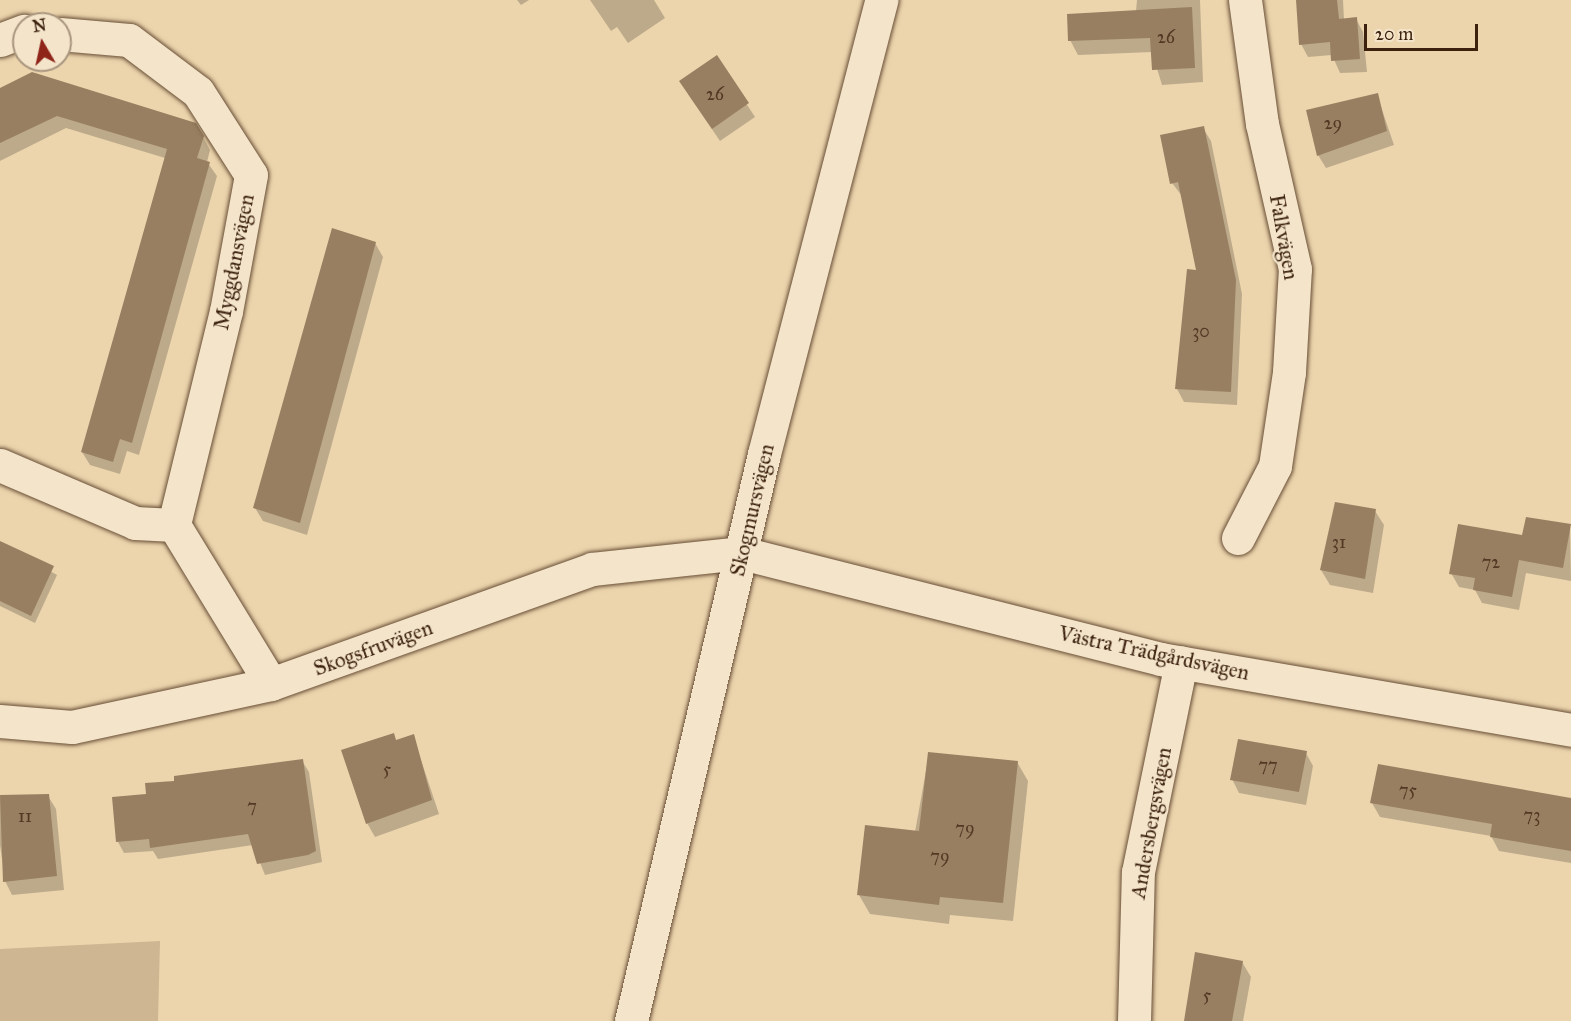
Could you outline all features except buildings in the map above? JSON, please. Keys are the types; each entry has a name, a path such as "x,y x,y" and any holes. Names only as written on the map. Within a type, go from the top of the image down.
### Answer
{"street":[{"name":"Skogmursvägen","path":"631,1021 742,553 880,0"},
{"name":"Falkvägen","path":"1238,538 1275,466 1289,372 1294,269 1262,124 1245,0"},
{"name":"Myggdansvägen","path":"72,35 129,40 198,92 250,175 226,311 174,525"},
{"path":"0,465 135,523 174,525 271,684"},
{"name":"Västra Trädgårdsvägen","path":"742,553 1181,662 1571,730"},
{"name":"Skogsfruvägen","path":"0,721 72,727 271,684 592,569 742,553"},
{"name":"Andersbergsvägen","path":"1134,1021 1138,872 1181,662"}],"shaded area":[{"path":"160,941 158,1021 0,1021 0,949"}]}
